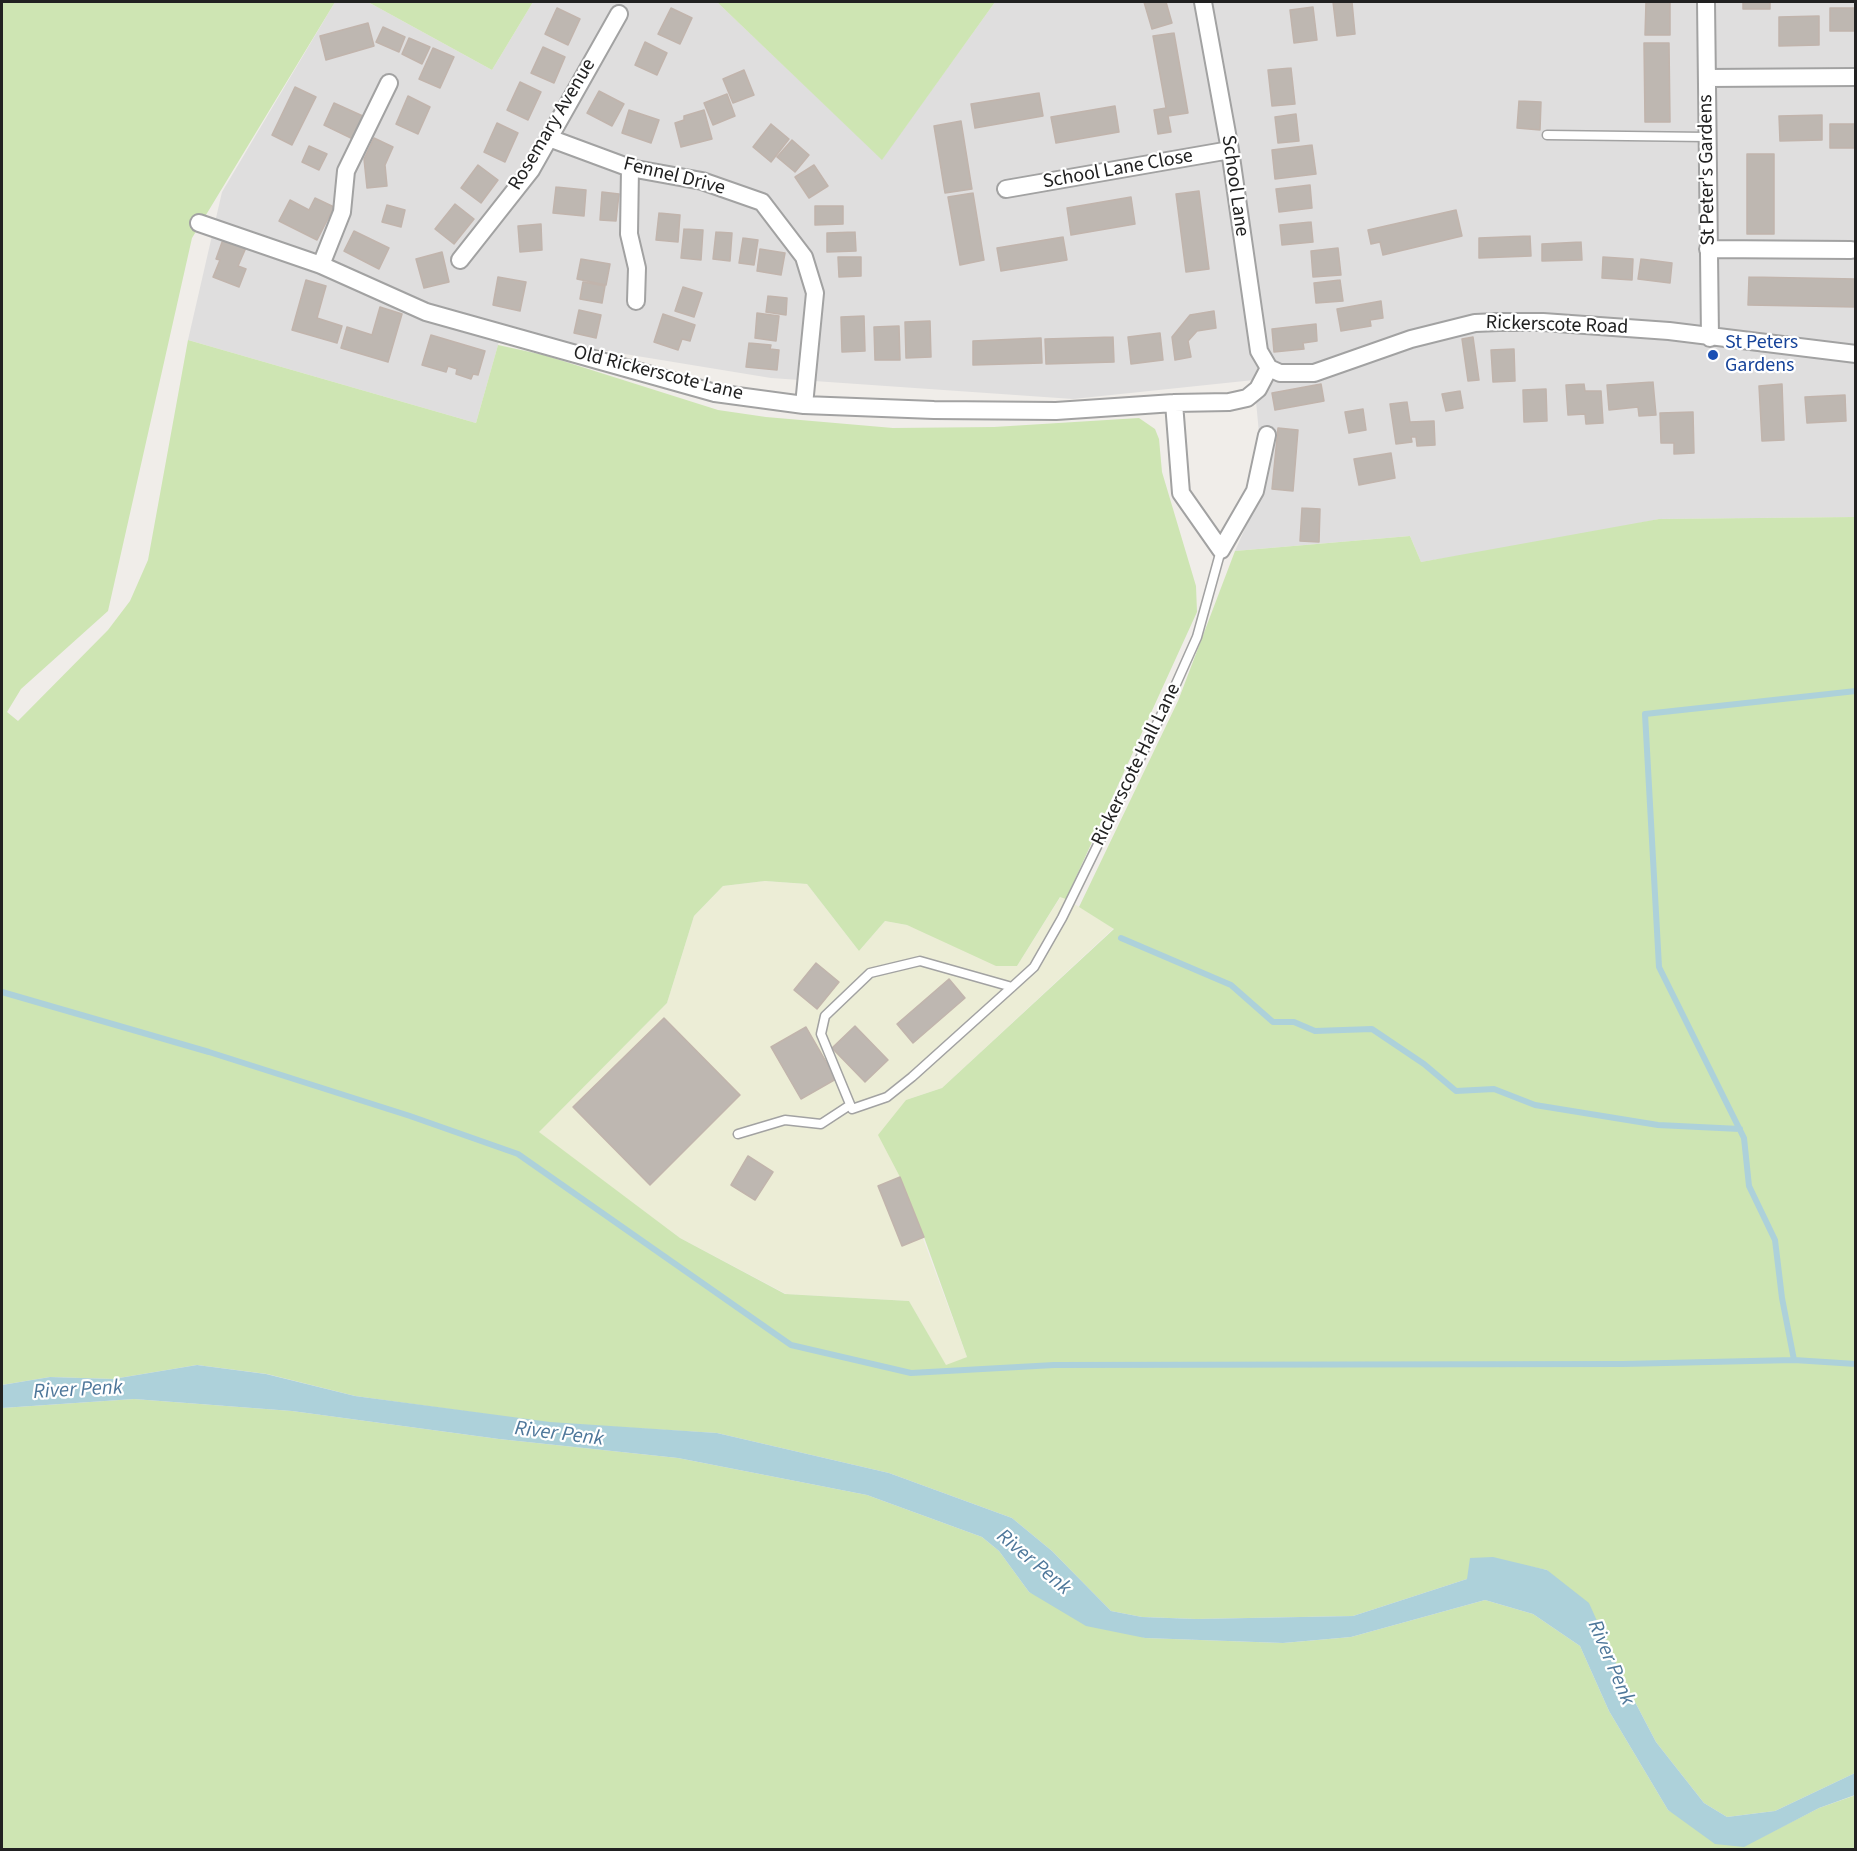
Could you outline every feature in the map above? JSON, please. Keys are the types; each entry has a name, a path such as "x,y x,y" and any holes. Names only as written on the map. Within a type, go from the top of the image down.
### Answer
{"street":[{"name":"School Lane","path":"1203,2 1230,150 1259,351 1269,368"},
{"name":"St Peter's Gardens","path":"1706,2 1710,338"},
{"name":"Rosemary Avenue","path":"460,260 531,170 619,14"},
{"path":"1707,78 1856,77"},
{"path":"321,265 342,212 346,171 389,83"},
{"name":"Fennel Drive","path":"549,138 630,168 702,181 762,202 804,257 814,293 804,405"},
{"name":"School Lane Close","path":"1006,189 1230,150"},
{"path":"630,168 629,234 637,268 636,301"},
{"name":"Old Rickerscote Lane","path":"199,223 321,265 426,312 715,393 804,405 934,410 1056,411 1174,403"},
{"path":"1708,249 1851,250"},
{"name":"Rickerscote Road","path":"1269,368 1280,373 1314,373 1412,339 1475,323 1543,322 1669,331 1710,338 1856,354"},
{"path":"1267,435 1255,491 1221,550 1181,493 1174,403 1229,402 1247,398 1258,389 1269,368"}],"lane":[{"path":"1547,135 1707,137"},
{"name":"Rickerscote Hall Lane","path":"850,1105 852,1109 887,1097 1034,967 1062,918 1172,693 1197,637 1221,550"},
{"path":"738,1134 785,1120 821,1124 850,1105 821,1034 825,1016 870,973 920,961 1012,987"}],"shaded area":[{"path":"335,2 368,2 492,70 533,2 717,2 882,159 995,2 1855,2 1855,517 1659,519 1565,539 1421,562 1410,536 1235,551 1264,486 1254,380 1073,399 771,378 588,348 504,324 476,423 188,340 222,192"}],"green space":[{"path":"2,2 335,2 192,238 108,611 21,689 7,712 18,721 108,630 130,601 148,560 188,340 476,423 498,345 544,355 718,410 766,417 893,428 994,427 1139,418 1155,429 1159,439 1162,472 1196,586 1197,612 1066,899 1060,897 1017,966 996,966 907,925 885,921 859,951 807,884 765,881 723,886 694,916 667,1003 539,1132 680,1238 785,1294 909,1301 946,1365 967,1357 900,1177 878,1135 906,1100 942,1088 1114,929 1079,907 1178,701 1235,551 1410,536 1421,562 1659,519 1855,517 1855,1773 1775,1811 1727,1817 1704,1803 1656,1742 1623,1679 1547,1570 1522,1565 1467,1579 1353,1616 1196,1619 1142,1617 1111,1611 1052,1551 1012,1518 889,1473 717,1433 550,1423 355,1396 267,1374 197,1365 113,1379 50,1377 2,1385"},
{"path":"368,2 533,2 492,70"},
{"path":"717,2 995,2 882,160"},
{"path":"765,881 807,884 859,951 885,921 907,925 1017,966 1061,896 1114,928 942,1088 906,1100 900,1177 967,1357 946,1366 909,1301 786,1294 680,1238 538,1132 667,1003 694,916 723,886"},
{"path":"134,1399 292,1411 499,1439 678,1458 867,1495 982,1537 999,1551 1029,1592 1145,1638 1283,1643 1351,1637 1485,1600 1533,1614 1580,1646 1609,1711 1668,1810 1744,1846 1819,1808 1856,1795 1855,1850 2,1850 2,1408"}],"water":[{"name":"River Penk","path":"197,1365 266,1374 355,1396 550,1422 717,1433 889,1473 1012,1518 1052,1551 1111,1611 1142,1617 1196,1619 1353,1616 1467,1579 1470,1558 1493,1557 1547,1570 1589,1603 1623,1679 1656,1742 1704,1803 1727,1817 1775,1811 1855,1773 1855,1795 1819,1808 1744,1847 1715,1844 1668,1810 1609,1711 1580,1646 1533,1614 1485,1600 1351,1637 1283,1643 1145,1638 1086,1626 1029,1592 999,1551 982,1537 867,1495 678,1458 499,1439 292,1411 134,1399 2,1408 2,1385 50,1377 113,1379"}],"building":[{"path":"1144,2 1166,2 1172,23 1152,29"},
{"path":"1333,2 1352,2 1355,34 1337,36"},
{"path":"1646,2 1670,2 1670,35 1645,35"},
{"path":"1743,2 1770,2 1770,9 1743,9"},
{"path":"1313,7 1317,40 1294,43 1290,10"},
{"path":"557,8 580,19 568,45 545,34"},
{"path":"671,8 692,18 680,44 658,34"},
{"path":"1830,8 1856,8 1856,31 1830,31"},
{"path":"1819,16 1819,45 1779,46 1779,17"},
{"path":"368,23 374,46 326,60 320,36"},
{"path":"383,27 405,37 399,52 376,42"},
{"path":"1174,33 1188,113 1168,116 1171,132 1158,134 1154,110 1166,108 1153,36"},
{"path":"409,38 430,47 422,64 402,54"},
{"path":"645,42 667,53 657,75 635,65"},
{"path":"1644,43 1669,43 1670,122 1645,122"},
{"path":"543,47 565,57 554,83 531,73"},
{"path":"433,48 454,57 440,88 419,79"},
{"path":"1291,68 1295,104 1272,106 1268,70"},
{"path":"744,70 754,95 733,103 723,79"},
{"path":"520,82 541,92 528,120 507,110"},
{"path":"295,87 316,97 292,145 272,135"},
{"path":"599,91 624,104 612,126 587,113"},
{"path":"1039,93 1043,116 975,128 971,104"},
{"path":"727,94 735,116 713,125 704,103"},
{"path":"408,96 430,107 418,134 396,124"},
{"path":"1519,101 1541,102 1540,130 1517,128"},
{"path":"334,103 365,117 355,140 324,125"},
{"path":"1115,106 1119,132 1056,143 1051,117"},
{"path":"629,110 659,120 651,143 622,133"},
{"path":"704,110 712,139 681,147 675,123 684,120 684,116"},
{"path":"1296,114 1299,141 1278,143 1275,117"},
{"path":"1822,115 1822,140 1780,141 1779,116"},
{"path":"961,121 972,189 945,193 934,126"},
{"path":"497,123 518,133 505,162 484,152"},
{"path":"771,124 789,139 771,162 753,147"},
{"path":"1830,124 1856,124 1856,148 1830,148"},
{"path":"374,138 393,147 385,165 387,186 367,188 364,159"},
{"path":"792,140 809,155 795,172 777,157"},
{"path":"1312,145 1316,174 1275,179 1272,150"},
{"path":"309,146 327,154 319,170 302,162"},
{"path":"1747,154 1774,154 1774,234 1747,234"},
{"path":"478,165 498,180 481,203 461,188"},
{"path":"814,165 828,186 809,198 795,177"},
{"path":"1310,185 1312,208 1279,212 1276,189"},
{"path":"556,187 586,190 584,216 553,213"},
{"path":"1199,191 1209,269 1186,272 1176,194"},
{"path":"602,192 619,194 616,221 600,220"},
{"path":"973,193 984,260 960,265 948,197"},
{"path":"1131,197 1135,224 1071,235 1067,208"},
{"path":"315,198 334,207 317,240 279,221 290,200 309,210"},
{"path":"455,204 474,219 454,244 435,229"},
{"path":"387,205 405,210 401,227 382,222"},
{"path":"815,206 843,206 843,224 815,225"},
{"path":"1456,210 1462,236 1383,255 1380,242 1371,244 1368,230"},
{"path":"659,213 680,215 678,242 656,240"},
{"path":"1311,222 1313,242 1282,245 1280,225"},
{"path":"541,224 542,250 520,252 518,226"},
{"path":"684,229 703,230 701,260 681,258"},
{"path":"354,231 389,248 379,269 344,251"},
{"path":"716,232 732,233 730,261 713,259"},
{"path":"855,232 856,251 827,252 827,233"},
{"path":"225,234 248,243 238,266 246,269 239,287 213,277 220,260 216,259"},
{"path":"1530,236 1531,256 1479,258 1479,238"},
{"path":"1063,237 1067,260 1001,271 997,248"},
{"path":"743,238 758,240 754,265 739,263"},
{"path":"1581,242 1582,260 1542,261 1542,244"},
{"path":"1338,248 1341,275 1313,277 1311,251"},
{"path":"760,249 785,253 781,275 757,271"},
{"path":"442,252 449,282 424,288 416,259"},
{"path":"838,257 861,257 861,276 839,277"},
{"path":"1603,257 1633,259 1632,280 1602,278"},
{"path":"581,259 610,264 606,285 577,279"},
{"path":"1641,259 1672,263 1670,283 1638,279"},
{"path":"498,277 526,282 520,311 493,305"},
{"path":"1749,277 1856,279 1856,307 1748,305"},
{"path":"306,280 326,286 317,318 342,326 337,343 292,330"},
{"path":"1340,280 1343,301 1316,303 1314,283"},
{"path":"583,282 605,286 602,303 580,299"},
{"path":"683,287 702,293 694,317 675,311"},
{"path":"768,296 787,298 786,315 766,312"},
{"path":"1381,301 1383,318 1370,320 1371,326 1341,331 1337,309"},
{"path":"380,307 402,314 388,362 341,348 347,327 372,335"},
{"path":"579,310 601,315 596,338 574,333"},
{"path":"1214,311 1216,328 1197,331 1188,341 1191,357 1175,360 1172,337 1190,315"},
{"path":"757,313 779,316 776,341 755,338"},
{"path":"663,314 695,325 690,341 682,339 678,350 654,342"},
{"path":"864,316 865,351 842,352 841,317"},
{"path":"930,321 931,357 906,358 905,322"},
{"path":"1316,324 1317,341 1303,343 1304,349 1274,352 1272,329"},
{"path":"899,326 900,360 875,360 874,327"},
{"path":"1160,333 1163,360 1131,364 1128,337"},
{"path":"431,335 485,351 478,375 473,374 471,379 456,374 457,369 448,366 446,372 422,365"},
{"path":"1113,337 1114,362 1046,364 1045,339"},
{"path":"1473,337 1479,380 1468,381 1462,339"},
{"path":"1041,338 1042,363 973,365 973,341"},
{"path":"749,343 771,345 770,349 779,350 777,370 746,367"},
{"path":"1514,349 1515,381 1493,382 1491,350"},
{"path":"1653,382 1656,415 1639,416 1638,407 1609,410 1607,385"},
{"path":"1321,384 1324,401 1275,410 1272,393"},
{"path":"1584,384 1585,391 1601,391 1603,423 1586,424 1585,414 1568,415 1566,385"},
{"path":"1782,384 1784,440 1762,441 1759,386"},
{"path":"1546,389 1547,421 1524,422 1523,390"},
{"path":"1460,391 1463,408 1446,411 1442,394"},
{"path":"1845,395 1846,421 1807,423 1805,397"},
{"path":"1407,402 1410,422 1434,421 1435,445 1417,446 1416,437 1411,437 1412,442 1396,444 1390,404"},
{"path":"1363,409 1366,430 1349,433 1345,412"},
{"path":"1693,412 1694,453 1674,454 1674,443 1661,443 1660,413"},
{"path":"1278,428 1298,430 1293,491 1272,489"},
{"path":"1391,453 1395,478 1359,485 1354,459"},
{"path":"1302,508 1320,509 1319,542 1300,541"},
{"path":"816,963 839,982 817,1009 794,990"},
{"path":"949,979 965,998 913,1043 897,1024"},
{"path":"664,1018 740,1095 650,1185 573,1107"},
{"path":"855,1026 888,1060 865,1082 832,1048"},
{"path":"806,1027 836,1079 801,1099 771,1047"},
{"path":"748,1156 773,1172 755,1200 731,1185"},
{"path":"900,1177 924,1237 902,1246 878,1186"}],"waterway":[{"path":"1794,1360 1782,1298 1775,1240 1749,1186 1744,1138 1659,967 1645,714 1856,691"},
{"path":"1121,938 1231,985 1273,1022 1294,1022 1315,1031 1372,1029 1424,1064 1456,1091 1494,1089 1535,1105 1658,1125 1740,1129"},
{"path":"2,992 209,1052 410,1116 518,1154 791,1345 911,1373 1054,1365 1623,1364 1794,1360 1856,1364"}],"place":[{"name":"St Peters Gardens","path":"1713,355"}]}
